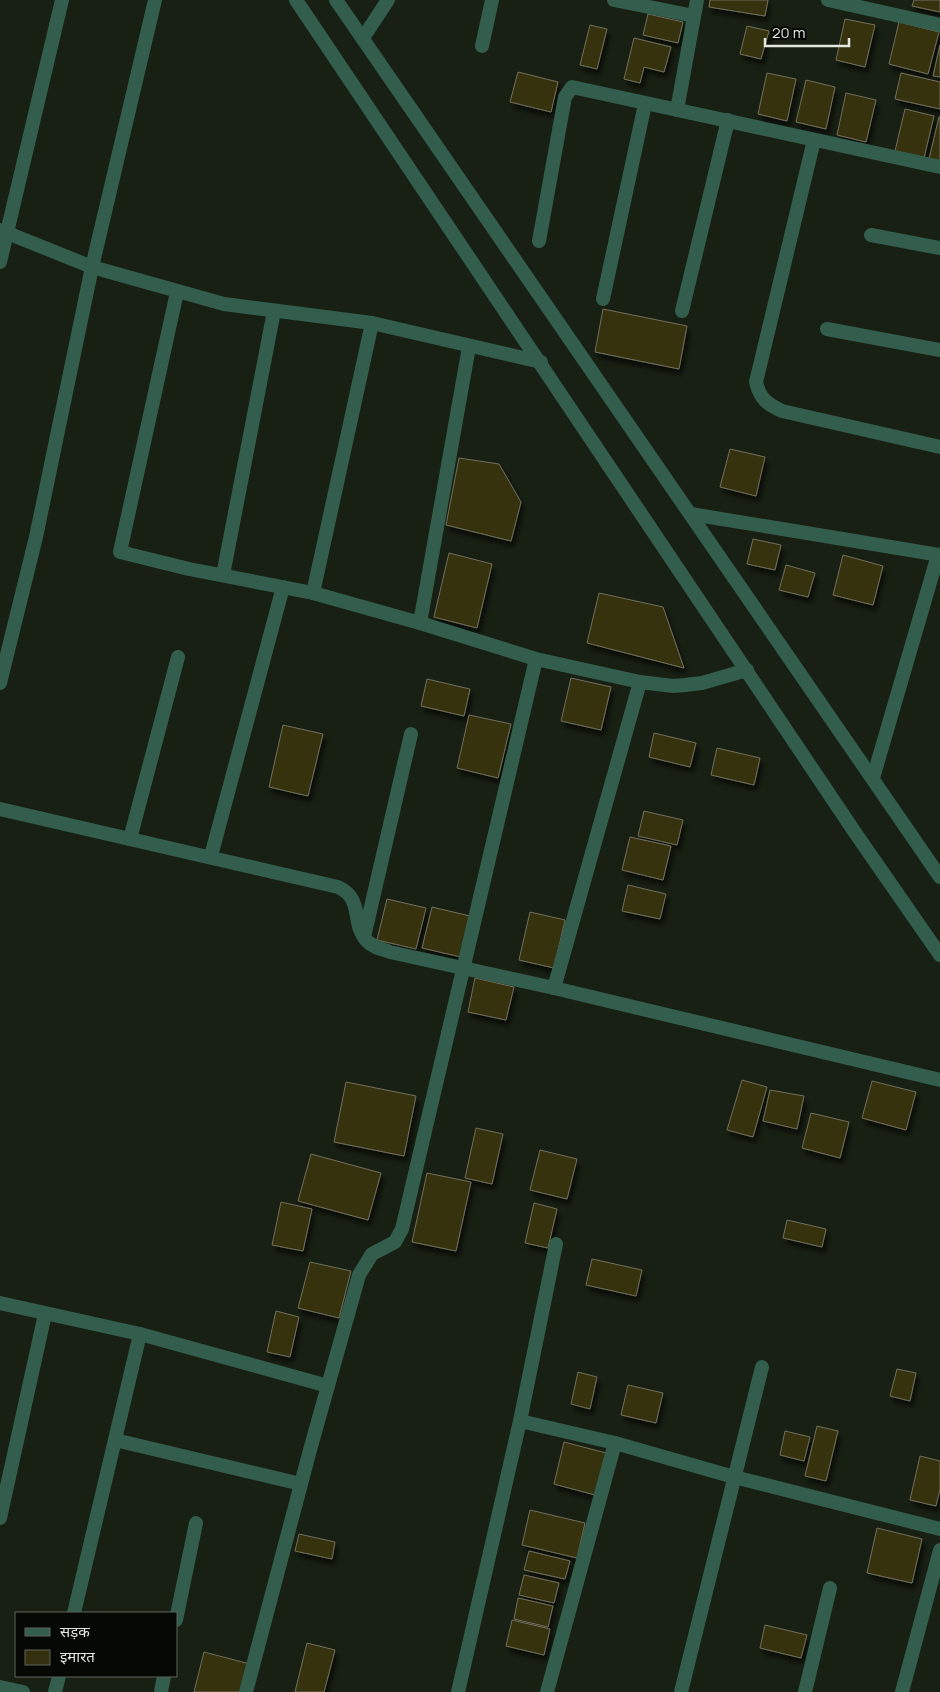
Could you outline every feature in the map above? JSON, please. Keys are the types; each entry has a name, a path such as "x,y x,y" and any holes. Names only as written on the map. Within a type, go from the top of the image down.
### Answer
{"street":[{"path":"0,262 4,231 62,0"},
{"path":"0,683 36,536 92,267 155,0"},
{"path":"296,0 541,362 856,834 940,955"},
{"path":"336,0 940,877"},
{"path":"363,38 388,0"},
{"path":"482,46 492,0"},
{"path":"614,0 694,16"},
{"path":"677,110 697,0"},
{"path":"828,0 940,25"},
{"path":"539,241 568,90 572,87 940,167"},
{"path":"603,299 645,104"},
{"path":"682,311 728,120"},
{"path":"814,140 756,382 759,394 767,404 782,411 940,446"},
{"path":"4,231 92,267 224,304 372,323 468,347 541,362"},
{"path":"871,235 940,248"},
{"path":"177,292 120,552 313,593 420,623 536,659 640,682 673,686 685,685 702,683 747,670"},
{"path":"223,575 274,311"},
{"path":"313,593 372,323"},
{"path":"827,329 940,350"},
{"path":"420,623 468,347"},
{"path":"691,514 939,555 873,778"},
{"path":"211,856 283,587"},
{"path":"130,839 178,657"},
{"path":"246,1692 359,1275 372,1254 395,1242 402,1229 536,659"},
{"path":"554,988 640,682"},
{"path":"364,938 411,734"},
{"path":"0,809 211,856 346,891 352,898 364,938 379,948 390,952 464,967 940,1080"},
{"path":"458,1692 520,1421 556,1244"},
{"path":"0,1303 140,1334 328,1386"},
{"path":"0,1518 45,1314"},
{"path":"74,1612 140,1334"},
{"path":"681,1692 762,1367"},
{"path":"520,1421 615,1443 734,1478 940,1529"},
{"path":"115,1440 301,1484"},
{"path":"547,1692 615,1443"},
{"path":"178,1612 196,1523"},
{"path":"902,1692 940,1550"},
{"path":"805,1692 830,1588"},
{"path":"55,1692 59,1677"},
{"path":"161,1692 164,1677"},
{"path":"0,1687 24,1692"}],"building":[{"path":"710,0 768,0 765,16 709,7"},
{"path":"914,0 940,0 940,12 912,6"},
{"path":"648,14 683,22 678,43 643,35"},
{"path":"845,19 875,25 865,67 836,60"},
{"path":"899,22 939,32 928,74 889,64"},
{"path":"590,25 607,29 597,69 580,65"},
{"path":"747,26 769,31 761,59 740,54"},
{"path":"634,38 671,47 664,72 644,67 640,83 624,79"},
{"path":"940,45 940,77 933,76"},
{"path":"518,72 558,82 551,112 510,102"},
{"path":"767,73 796,79 787,121 758,114"},
{"path":"901,73 940,82 940,109 895,99"},
{"path":"806,80 835,87 826,129 796,122"},
{"path":"846,93 876,100 866,142 837,135"},
{"path":"905,109 934,116 924,158 895,151"},
{"path":"940,117 940,161 929,159"},
{"path":"603,309 687,326 679,369 595,352"},
{"path":"730,449 765,457 756,496 720,487"},
{"path":"459,458 499,464 521,502 511,541 446,525"},
{"path":"753,539 781,545 775,570 747,564"},
{"path":"449,553 492,564 477,628 434,617"},
{"path":"843,555 883,566 873,605 833,595"},
{"path":"786,565 815,573 808,597 779,590"},
{"path":"599,593 663,607 684,668 587,643"},
{"path":"571,678 611,687 601,730 561,721"},
{"path":"427,679 470,689 464,716 421,706"},
{"path":"469,715 511,724 498,778 457,768"},
{"path":"283,725 323,734 308,796 269,787"},
{"path":"654,733 696,743 690,767 649,757"},
{"path":"717,748 760,758 754,785 711,775"},
{"path":"644,811 683,820 677,845 638,836"},
{"path":"630,837 671,846 663,880 622,870"},
{"path":"628,885 666,894 660,919 622,911"},
{"path":"387,899 426,908 416,949 377,940"},
{"path":"432,907 470,916 461,957 422,948"},
{"path":"530,912 565,920 554,968 519,960"},
{"path":"475,978 514,987 506,1020 468,1012"},
{"path":"742,1080 767,1087 753,1137 727,1130"},
{"path":"872,1081 916,1092 906,1130 862,1118"},
{"path":"346,1082 416,1096 404,1156 334,1142"},
{"path":"770,1090 804,1096 797,1129 763,1121"},
{"path":"811,1113 849,1122 840,1158 802,1148"},
{"path":"476,1128 503,1134 492,1184 465,1178"},
{"path":"540,1150 577,1159 567,1199 530,1190"},
{"path":"311,1154 381,1173 368,1220 298,1201"},
{"path":"427,1173 471,1182 456,1251 412,1242"},
{"path":"281,1202 312,1209 303,1251 272,1245"},
{"path":"534,1203 557,1209 548,1248 525,1243"},
{"path":"787,1220 826,1229 822,1247 783,1238"},
{"path":"592,1259 642,1270 636,1296 586,1285"},
{"path":"310,1262 351,1271 339,1318 298,1308"},
{"path":"276,1311 299,1317 290,1357 267,1352"},
{"path":"897,1369 916,1373 910,1401 890,1396"},
{"path":"578,1372 597,1377 590,1409 571,1404"},
{"path":"628,1385 663,1393 656,1423 621,1415"},
{"path":"817,1426 838,1431 826,1481 805,1476"},
{"path":"785,1431 810,1437 804,1461 780,1455"},
{"path":"564,1442 606,1453 595,1495 554,1484"},
{"path":"920,1456 940,1461 940,1489 936,1506 910,1500"},
{"path":"530,1510 585,1523 577,1558 522,1545"},
{"path":"877,1528 922,1539 912,1583 867,1573"},
{"path":"299,1534 335,1542 332,1559 295,1551"},
{"path":"529,1551 570,1561 565,1579 524,1570"},
{"path":"524,1575 559,1583 554,1603 519,1595"},
{"path":"518,1598 553,1606 548,1627 514,1619"},
{"path":"512,1620 550,1629 544,1655 506,1646"},
{"path":"765,1625 807,1635 801,1658 760,1648"},
{"path":"307,1643 335,1650 324,1692 295,1692"},
{"path":"204,1652 250,1664 242,1692 194,1692"}]}
